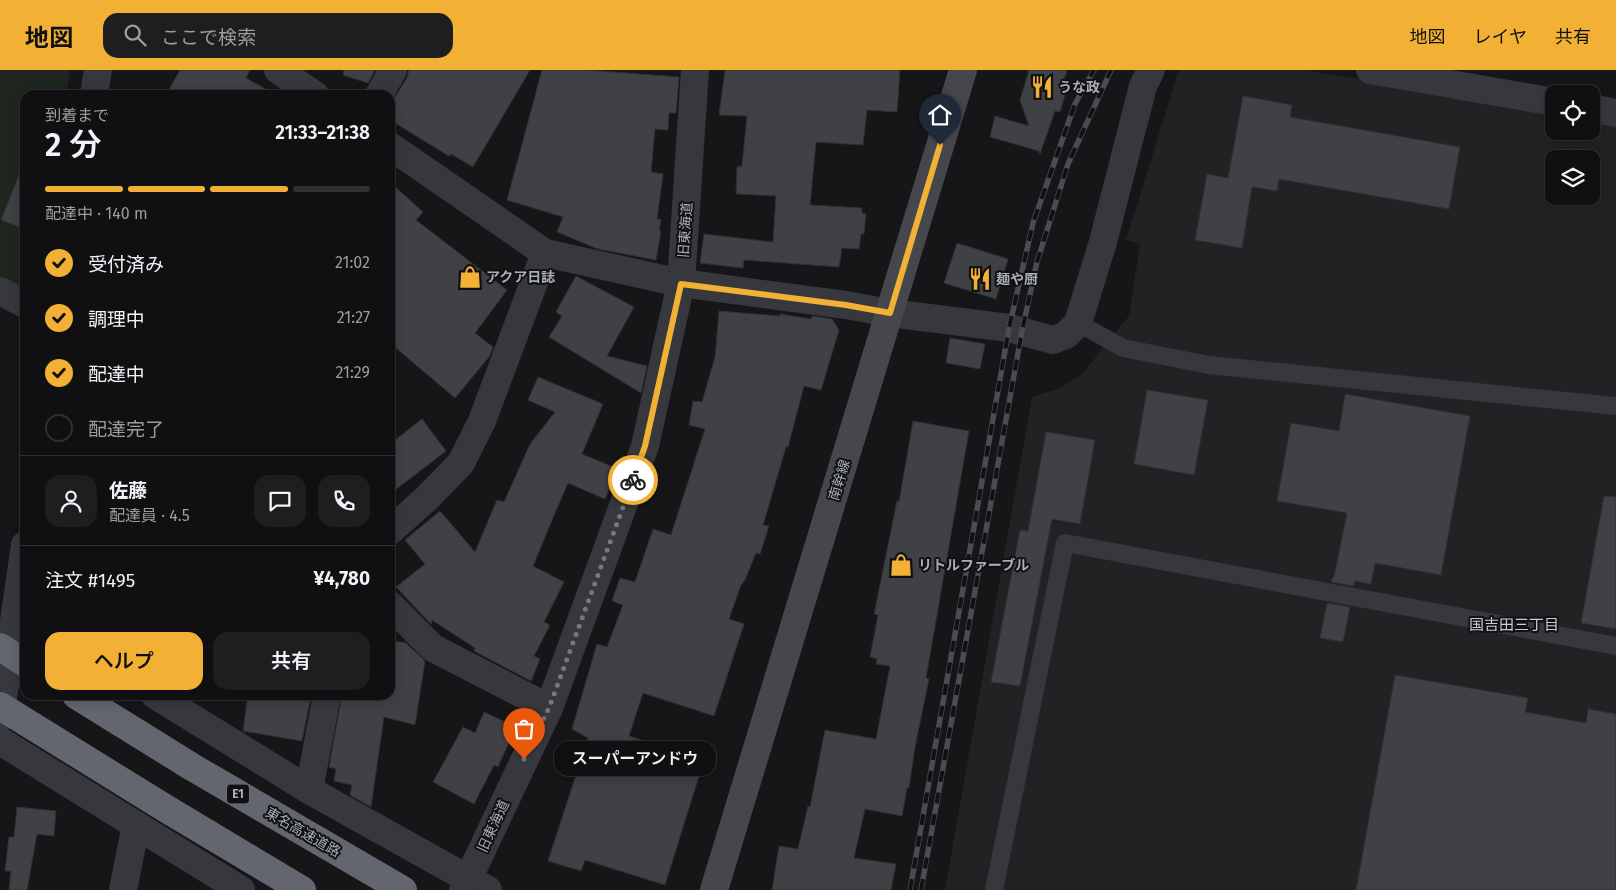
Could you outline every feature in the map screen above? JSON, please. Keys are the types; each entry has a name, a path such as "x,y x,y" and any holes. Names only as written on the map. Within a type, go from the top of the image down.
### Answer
{"highway":[{"path":"0,647 20,660"},
{"name":"東名高速道路","path":"84,700 192,767 403,890"},
{"path":"0,706 302,890"}],"main road":[{"name":"南幹線","path":"714,890 963,70"}],"street":[{"path":"95,90 98,70"},
{"path":"278,70 308,90"},
{"path":"382,90 393,70"},
{"name":"旧東海道","path":"473,886 549,708 645,446 681,284 695,70"},
{"path":"395,149 545,253 681,284 1009,328 1053,340 1066,335 1078,323 1103,242 1143,86 1150,70"},
{"path":"1370,70 1545,100"},
{"path":"1600,109 1616,112"},
{"path":"395,527 427,498 461,463 482,422 545,253"},
{"path":"0,291 20,301"},
{"path":"0,718 20,573"},
{"path":"395,610 433,648 549,708"},
{"path":"163,700 309,790 473,886"},
{"path":"309,790 326,700"},
{"path":"0,741 242,890"},
{"path":"123,890 136,825"}],"lane":[{"path":"1078,323 1123,348 1210,365 1616,406"},
{"path":"994,890 1065,543 1616,646"}],"shaded area":[{"path":"0,70 70,70 67,90 20,90 20,287 0,279"},
{"path":"1179,70 1304,70 1545,110 1545,140 1600,140 1600,120 1616,123 1616,890 945,890 1032,397 1060,388 1083,373 1129,316 1140,244 1126,240"}],"building":[{"path":"180,70 250,70 246,78 267,90 169,90"},
{"path":"344,70 375,70 368,83 343,75"},
{"path":"409,70 530,70 473,167 451,154 449,156 395,123 395,97 407,78"},
{"path":"542,70 587,70 679,77 676,113 669,113 668,130 655,129 651,172 663,174 657,219 661,220 659,231 661,231 656,260 598,249 557,232 563,217 507,200"},
{"path":"725,70 900,70 897,112 867,110 863,145 816,142 810,205 862,208 862,213 866,214 864,234 861,234 859,249 842,248 839,267 744,260 743,268 700,263 704,234 773,242 776,196 736,194 737,167 742,166 747,116 719,115"},
{"path":"1029,70 1067,70 1062,86 1067,88 1060,112 1055,111 1040,154 1039,151 990,137 995,116 1029,126 1020,100"},
{"path":"1243,96 1292,105 1290,117 1460,147 1449,209 1279,179 1277,191 1252,187 1242,248 1195,240 1207,174 1228,178"},
{"path":"20,172 20,227 1,220"},
{"path":"395,187 423,212 416,220 507,290 475,333 493,347 489,357 455,398 395,347"},
{"path":"957,243 1008,259 996,299 944,283"},
{"path":"576,276 634,307 607,356 647,366 641,393 549,337 562,316 556,312"},
{"path":"719,311 780,316 780,314 811,319 812,316 832,319 839,330 821,390 804,386 788,447 786,447 763,525 769,526 760,554 756,553 741,585 729,619 744,624 714,716 643,693 629,736 704,760 665,885 585,860 581,871 548,861 588,738 572,729 597,644 607,647 623,605 612,601 620,578 635,582 653,529 671,535 705,429 689,425 693,401 702,402 715,357"},
{"path":"950,338 985,344 980,369 946,363"},
{"path":"538,377 603,404 582,454 618,469 605,499 568,483 533,566 564,582 544,622 550,625 534,656 540,659 531,681 474,651 475,648 432,620 431,624 396,587 425,564 405,540 440,511 475,552 497,500 504,502 530,444 555,412 528,400"},
{"path":"1147,390 1208,400 1194,475 1134,464"},
{"path":"1345,394 1470,416 1441,575 1375,563 1371,584 1355,581 1354,586 1331,582 1334,577 1347,513 1277,501 1291,423 1339,431"},
{"path":"422,419 446,451 395,490 395,440"},
{"path":"913,421 969,431 926,678 929,679 902,816 865,809 854,858 896,864 891,890 772,890 779,846 798,849 808,806 810,807 825,730 876,739 890,666 876,664 877,659 870,657 878,615 874,614 897,501 899,502"},
{"path":"1046,432 1095,440 1080,524 1052,519 1020,686 991,682 1020,530 1028,531"},
{"path":"1604,496 1616,497 1616,629 1581,623"},
{"path":"1327,603 1350,607 1343,642 1320,638"},
{"path":"395,641 406,643 425,661 415,725 384,717 371,807 350,795 352,785 334,781 336,769 329,767 341,700 395,700"},
{"path":"1395,675 1528,698 1525,712 1586,723 1588,709 1616,714 1616,890 1356,890"},
{"path":"247,700 310,700 302,741 243,731"},
{"path":"484,712 516,727 498,767 494,765 474,804 433,782 463,727 475,733"},
{"path":"17,807 56,811 54,836 37,834 27,890 9,890 11,871 5,871 9,837 14,837"}],"railway":[{"path":"910,890 1009,328 1033,223 1075,104 1094,70"},
{"path":"921,890 1022,331 1037,262 1068,164 1111,70"}],"way so far":[{"path":"524,759 549,708 633,480"}],"place":[{"name":"うな政","path":"1042,87"},
{"name":"アクア日誌","path":"470,277"},
{"name":"麺や厨","path":"980,279"},
{"name":"リトルファーブル","path":"901,565"},
{"name":"スーパーアンドウ","path":"524,759"}],"district":[{"name":"国吉田三丁目","path":"1514,625"}],"route":[{"path":"633,480 645,446 681,284 846,305 890,313 940,145"}]}
